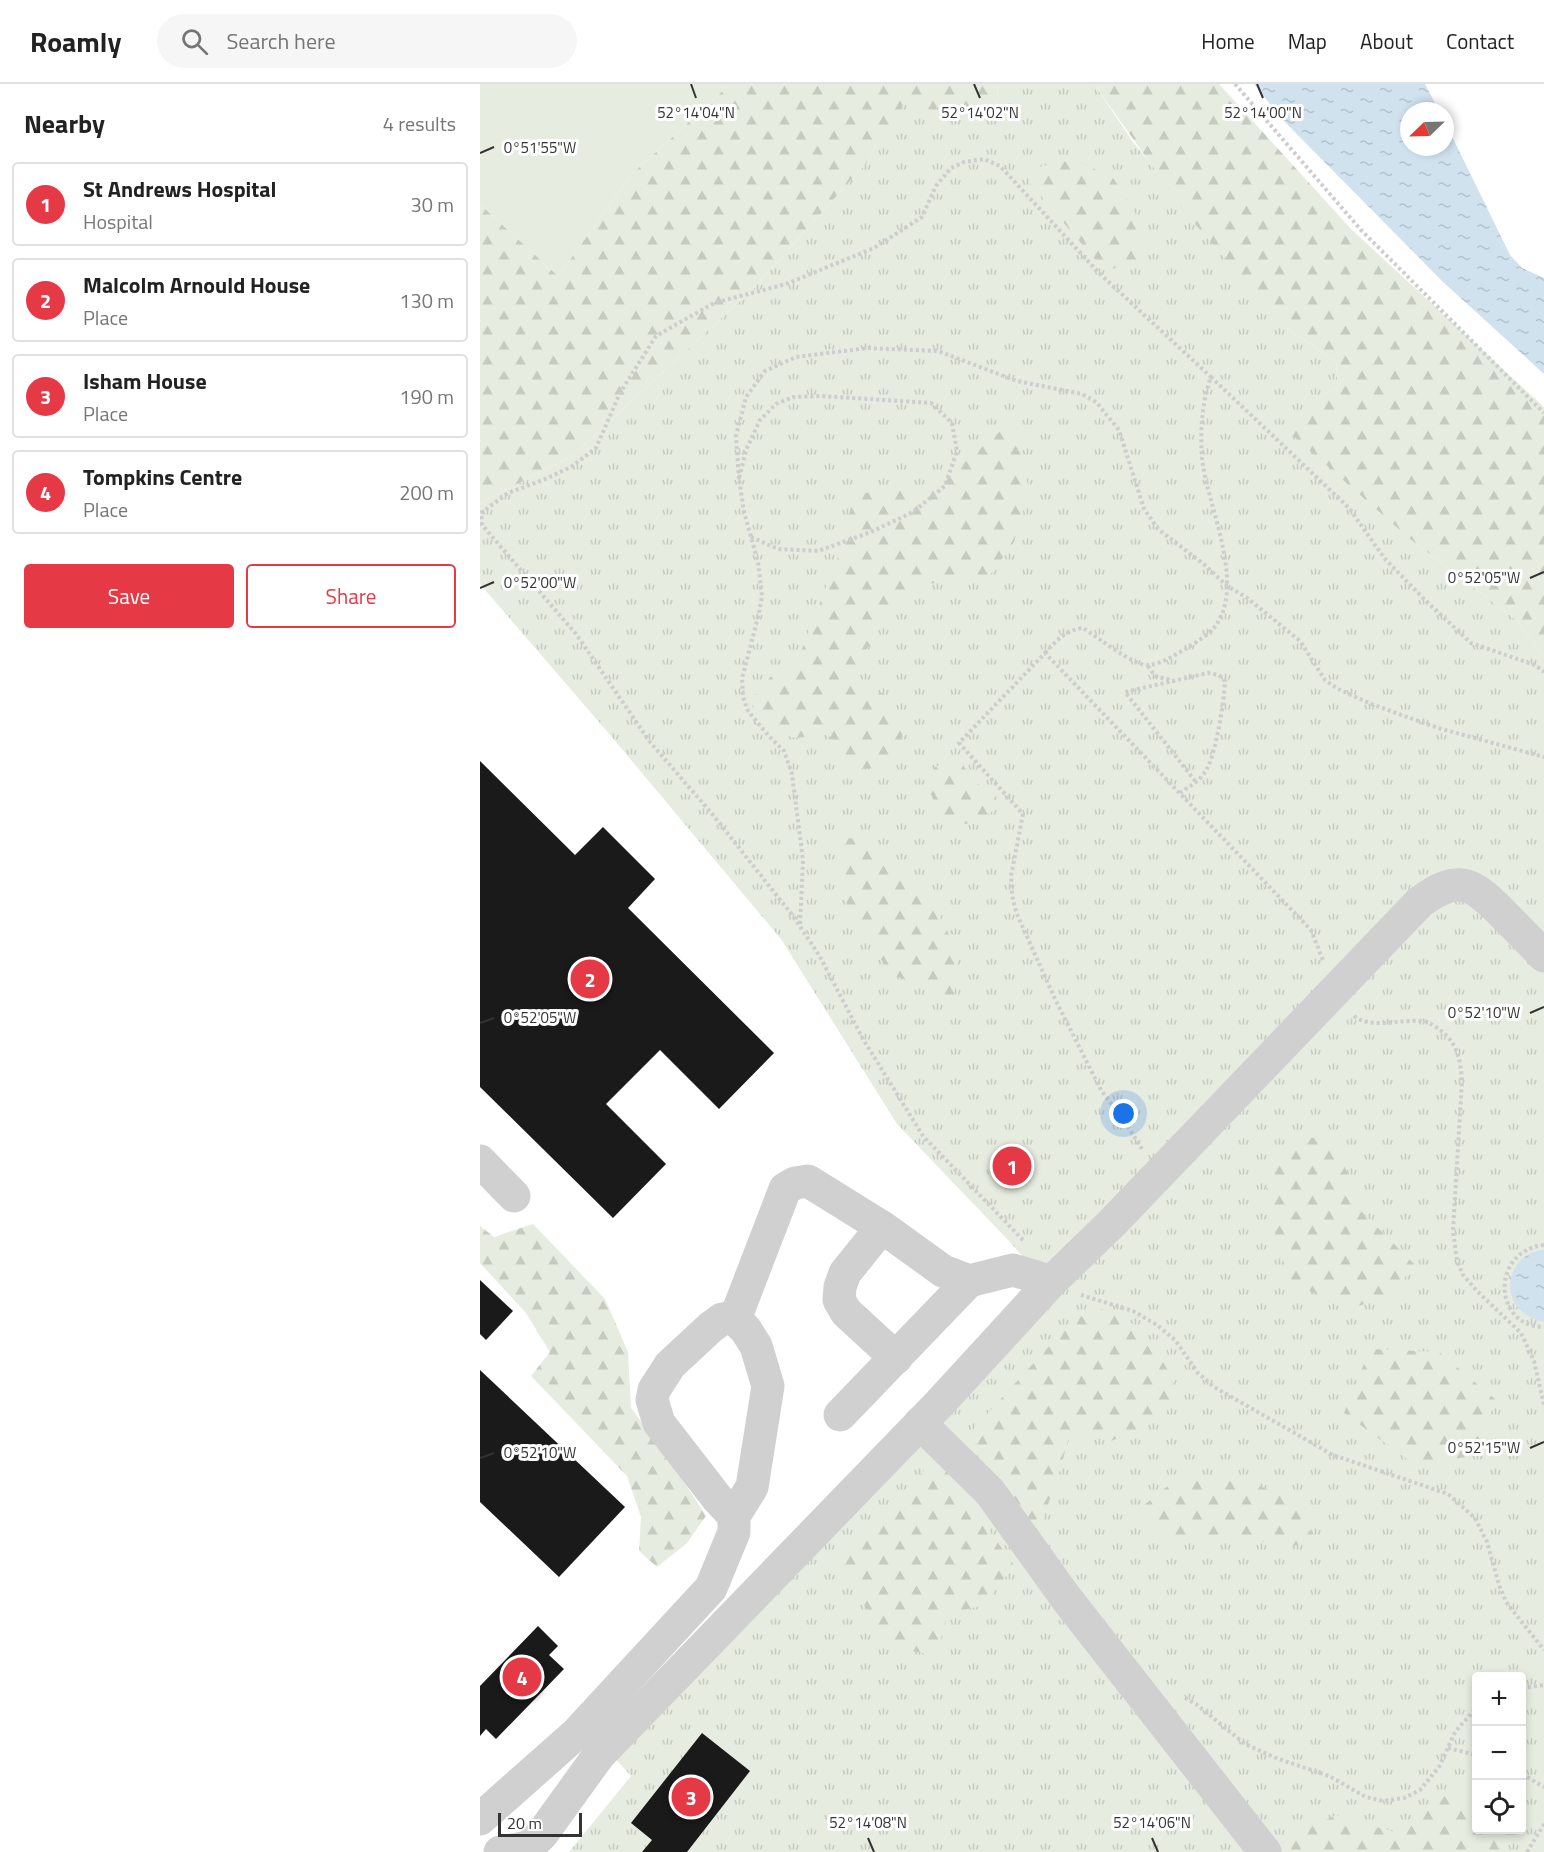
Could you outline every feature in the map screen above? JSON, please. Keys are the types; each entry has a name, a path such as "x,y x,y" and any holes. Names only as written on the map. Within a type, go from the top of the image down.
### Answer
{"lane":[{"path":"500,1852 530,1846 542,1834 599,1755 920,1423 1049,1284 1158,1176 1420,902 1435,891 1448,886 1475,887 1544,956"},
{"path":"480,1161 514,1196"},
{"path":"735,1319 785,1189 795,1183 808,1181 882,1227 943,1271 969,1281"},
{"path":"882,1227 845,1273 840,1287 839,1300 846,1312 896,1358"},
{"path":"840,1415 969,1281 1013,1270 1037,1277 1049,1284"},
{"path":"480,1820 577,1733 711,1588 734,1532 734,1516 752,1487 768,1386 756,1346 746,1330 735,1319 729,1318 717,1322 670,1365 654,1390 652,1400 659,1423 717,1498 734,1516"},
{"path":"920,1423 990,1492 1066,1599 1265,1852"}],"path":[{"path":"1235,84 1361,230 1544,413"},
{"path":"1544,672 1535,665 1471,643 1385,559 1349,508 1100,273 1000,166 984,159 964,162 951,168 936,186 922,217 874,248 786,284 714,303 656,336 620,393 596,448 571,467 508,493 481,513 482,525 576,634 650,742 713,815 800,926 819,955 863,1039 923,1136 1023,1239 1049,1284 1132,1311 1157,1325 1175,1340 1198,1373 1214,1387 1333,1455 1448,1494 1475,1518 1486,1542 1506,1602 1544,1650"},
{"path":"800,926 803,860 792,774 783,751 748,711 743,697 742,679 762,596 758,562 744,512 736,436 746,397 765,371 796,357 867,348 938,351 1017,381 1082,394 1096,402 1119,430 1144,509 1158,529 1206,566 1227,586 1246,597 1300,641 1325,680 1338,689 1371,704 1438,728 1544,757"},
{"path":"1158,1176 1125,1122 1101,1090 1055,999 1016,912 1011,876 1023,814 959,743 1045,653 1072,629 1083,628 1132,661 1148,666 1166,660 1192,645 1217,625 1224,611 1227,586 1223,547 1211,504 1202,457 1202,422 1206,390 1211,376"},
{"path":"739,478 746,450 760,420 776,404 793,396 931,403 951,423 957,451 945,486 914,513 871,532 818,550 778,549 751,537"},
{"path":"1045,653 1311,930 1335,992 1349,1012 1360,1021 1376,1023 1424,1021 1446,1034 1455,1045 1460,1059 1462,1080 1452,1231 1457,1261 1464,1275 1477,1291 1521,1333 1531,1353 1544,1405"},
{"path":"1148,666 1155,676 1175,681"},
{"path":"1180,793 1196,782 1204,775 1210,763 1224,701 1225,681 1219,675 1208,673 1125,692 1196,782"},
{"path":"1544,1245 1532,1246 1521,1253 1512,1263 1503,1288 1506,1302 1515,1315 1537,1327 1544,1327"},
{"path":"1509,1320 1515,1315"},
{"path":"1526,1687 1544,1685"},
{"path":"1178,1694 1196,1704 1245,1744 1276,1758 1329,1776 1366,1797 1383,1801 1404,1798 1420,1790 1439,1767 1455,1732 1472,1713"},
{"path":"1448,1748 1472,1754"},
{"path":"1526,1777 1544,1787"},
{"path":"1527,1852 1544,1824"}],"green space":[{"path":"480,84 730,84 632,174 558,276 480,204"},
{"path":"730,84 998,84 996,111 951,122 908,97 869,160 754,288 571,457 480,503 480,204 558,276 632,174"},
{"path":"998,84 1094,84 1133,142 1288,329 1336,362 1338,387 1308,403 1410,539 1515,619 1544,656 1544,1852 569,1852 631,1776 613,1756 1056,1294 1009,1241 897,1124 781,939 480,584 480,503 571,457 754,288 869,160 908,96 996,111"},
{"path":"1094,84 1219,84 1351,229 1544,407 1544,656 1515,619 1410,539 1291,434 1308,403 1338,387 1336,362 1288,329 1187,215"},
{"path":"1073,160 1112,176 1142,224 1139,264 1104,270 1028,181 1042,166"},
{"path":"1003,429 1026,431 1020,467 1030,488 1014,542 988,578 926,584 900,595 852,673 857,693 883,693 903,720 900,747 884,768 847,769 828,734 796,738 754,727 753,697 773,674 796,664 841,549 853,498 895,482 933,489"},
{"path":"958,757 973,781 996,794 997,808 973,824 951,823 934,801 926,774 943,762"},
{"path":"840,837 875,841 924,886 958,952 954,998 890,974 843,897"},
{"path":"1309,1137 1336,1143 1361,1211 1414,1264 1393,1295 1346,1310 1289,1280 1264,1197 1274,1161"},
{"path":"533,1224 605,1299 628,1352 631,1408 671,1462 706,1516 687,1543 657,1567 639,1551 641,1517 627,1476 531,1376 550,1352 526,1313 480,1263 480,1226 494,1237"},
{"path":"1108,1307 1144,1332 1173,1378 1166,1416 1109,1442 1071,1429 1060,1470 1037,1536 965,1438 1075,1318"},
{"path":"1370,1349 1439,1352 1495,1399 1478,1455 1415,1465 1344,1413"},
{"path":"936,1457 1014,1565 984,1605 948,1614 936,1656 885,1645 858,1593 834,1569"},
{"path":"1174,1481 1248,1481 1302,1504 1312,1536 1291,1548 1230,1534 1160,1540 1138,1510"},
{"path":"1472,1790 1472,1834 1517,1834 1502,1852 1276,1852 1292,1836 1336,1815 1394,1832 1452,1791"}],"water":[{"path":"1254,84 1425,84 1434,102 1400,102 1400,156 1454,156 1454,140 1510,255 1522,268 1544,278 1544,374 1442,281 1280,117"},
{"path":"1544,1250 1544,1322 1528,1316 1517,1307 1511,1295 1510,1283 1513,1271 1520,1261 1530,1254"}],"building":[{"path":"480,761 575,855 603,827 655,879 628,908 774,1053 719,1109 660,1050 606,1104 666,1164 613,1218 480,1087"},
{"path":"480,1280 513,1311 486,1340 480,1334"},
{"path":"480,1370 625,1507 559,1577 480,1502"},
{"path":"538,1626 558,1646 549,1655 564,1669 496,1739 486,1729 480,1736 480,1686"},
{"path":"702,1733 750,1771 687,1852 642,1852 652,1840 631,1823"}],"place":[{"name":"Malcolm Arnould House","path":"590,979"},
{"name":"St Andrews Hospital","path":"1012,1166"},
{"name":"Tompkins Centre","path":"522,1677"},
{"name":"Isham House","path":"691,1797"}]}
